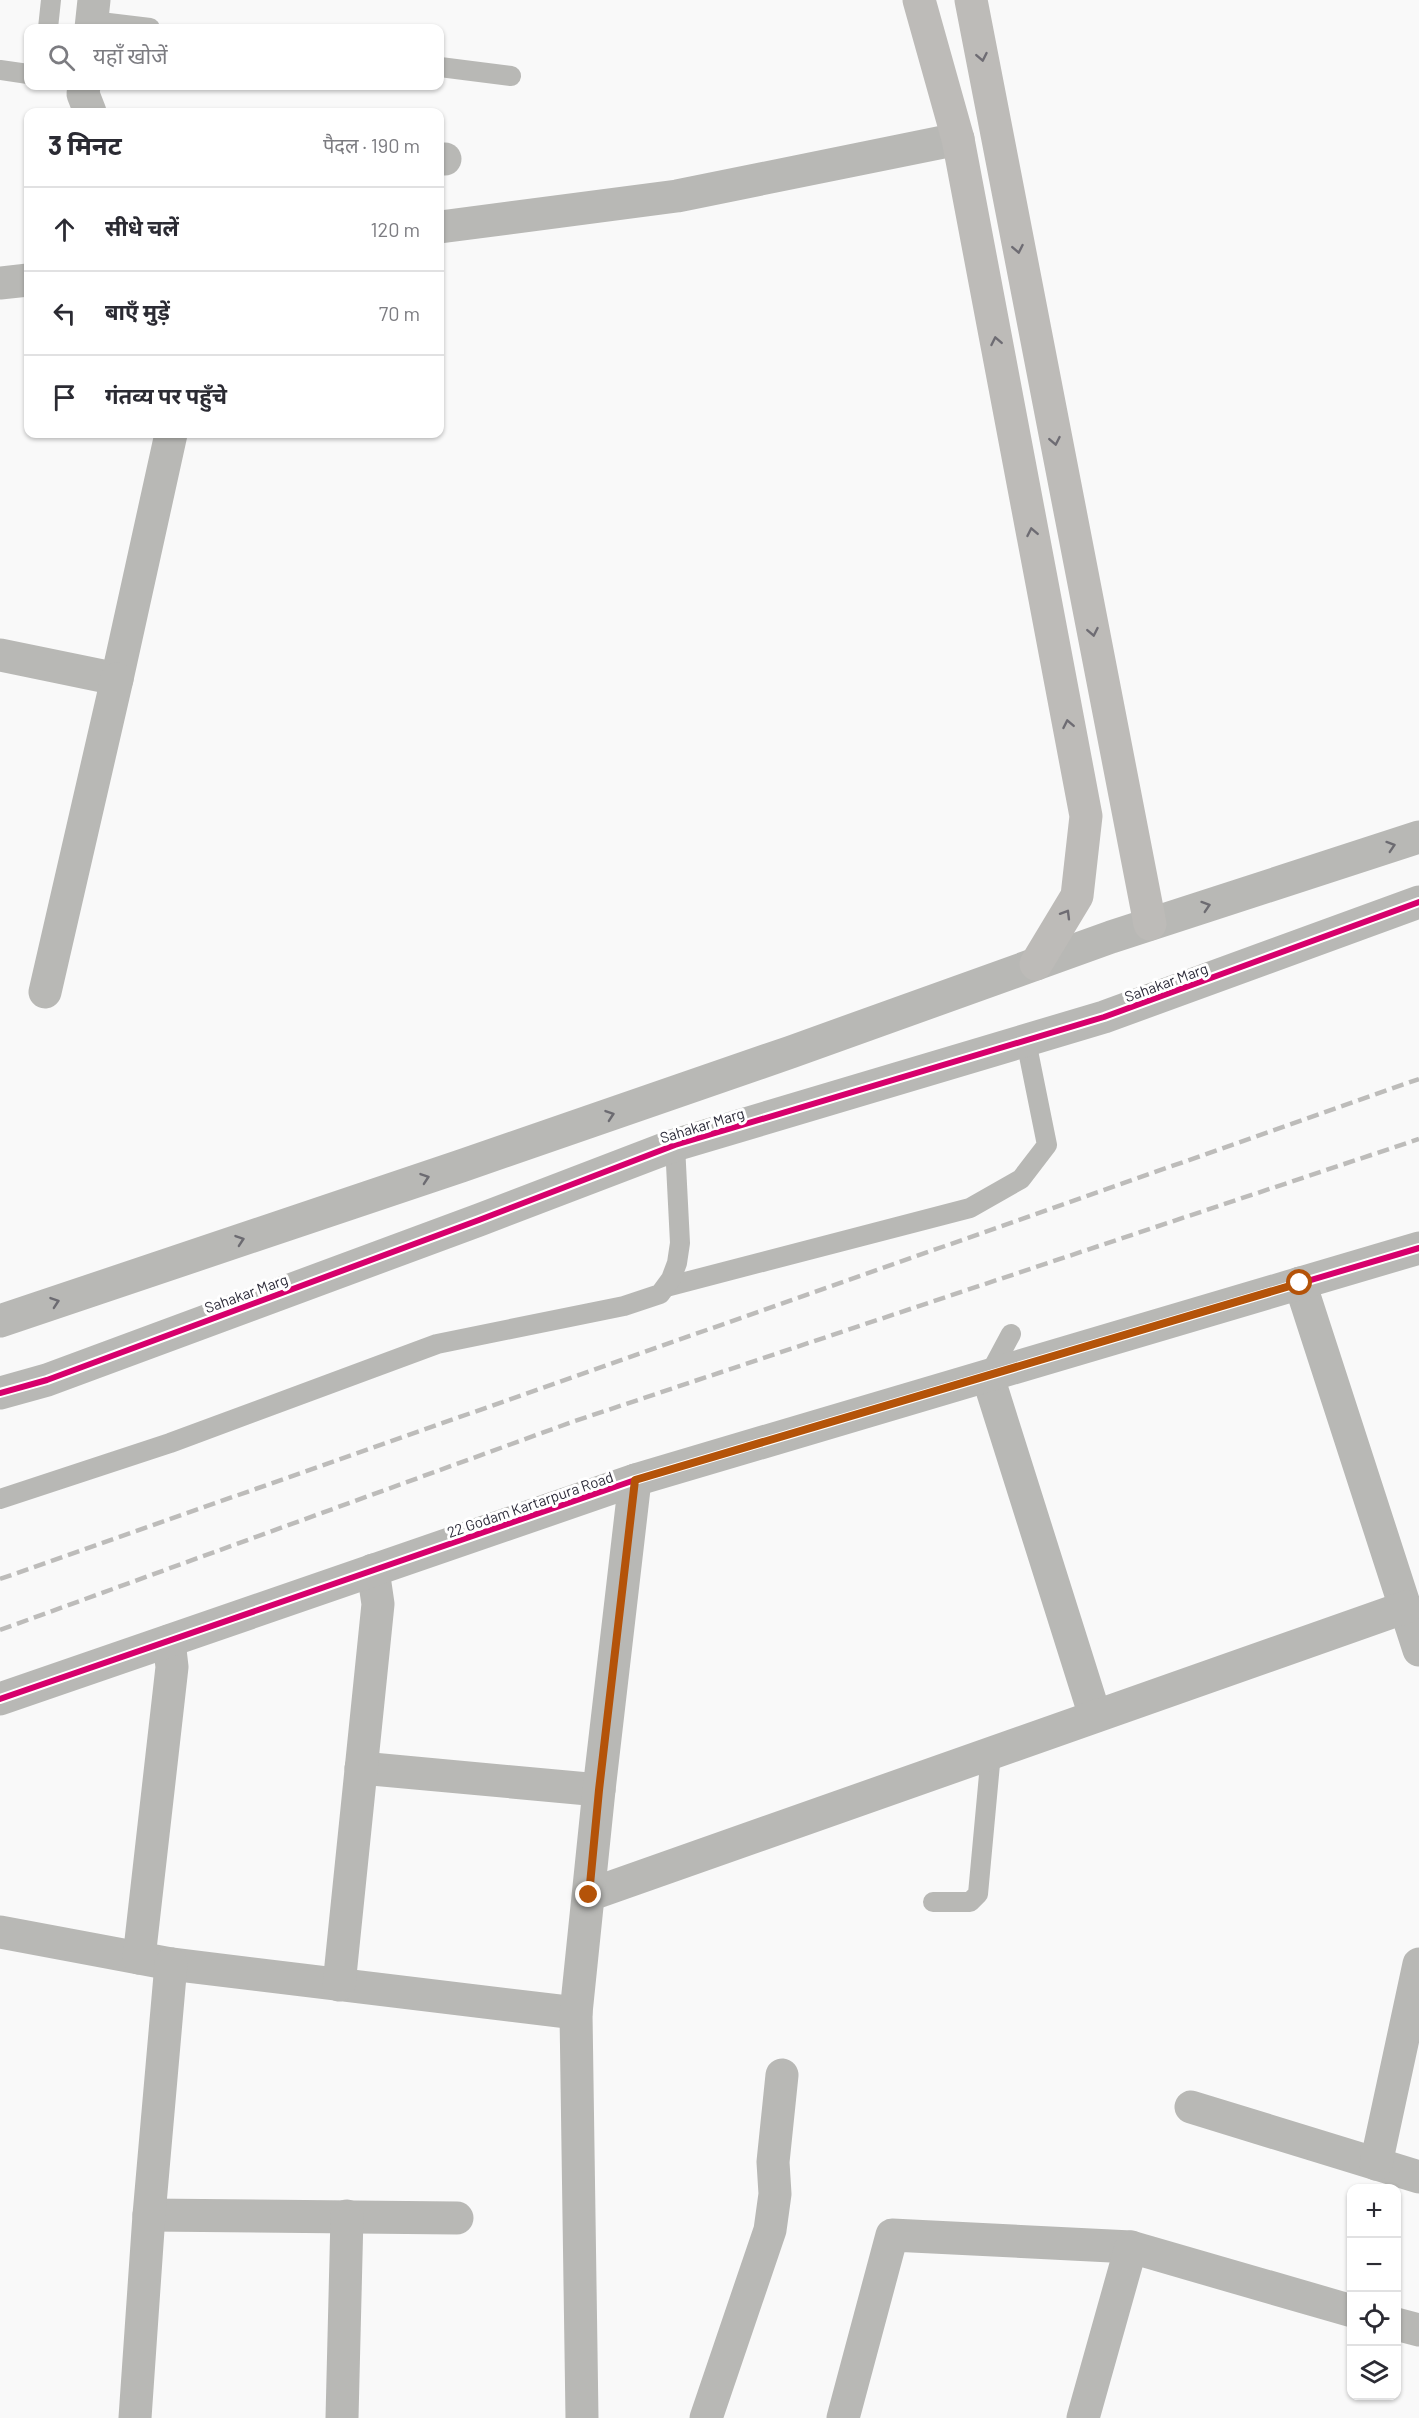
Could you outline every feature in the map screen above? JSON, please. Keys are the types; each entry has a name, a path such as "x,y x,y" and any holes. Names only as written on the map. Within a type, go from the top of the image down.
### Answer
{"main road":[{"path":"919,0 958,140 1086,816 1077,896 1036,964"},
{"path":"971,0 1150,924"}],"street":[{"path":"84,90 88,108"},
{"path":"444,227 677,196 958,140"},
{"path":"0,283 24,280"},
{"path":"45,992 170,438"},
{"path":"0,654 117,679"},
{"path":"0,1321 461,1166 1150,924 1419,837"},
{"name":"Sahakar Marg","path":"0,1393 69,1371 675,1145 1104,1017 1419,902"},
{"name":"22 Godam Kartarpura Road","path":"0,1699 635,1480 1419,1248"},
{"path":"1300,1283 1419,1650"},
{"path":"988,1377 1095,1716"},
{"path":"582,2418 576,2013 635,1480"},
{"path":"339,1985 378,1604 373,1570"},
{"path":"589,1895 1406,1607"},
{"path":"139,1958 172,1667 169,1641"},
{"path":"361,1768 599,1790"},
{"path":"0,1932 171,1964 576,2013"},
{"path":"135,2418 149,2215 171,1964"},
{"path":"1376,2164 1419,1964"},
{"path":"706,2418 770,2230 775,2194 773,2162 782,2075"},
{"path":"1191,2107 1419,2177"},
{"path":"149,2215 458,2218"},
{"path":"342,2418 347,2216"},
{"path":"843,2418 892,2235 1131,2247 1347,2309"},
{"path":"1083,2418 1131,2247"},
{"path":"1401,2325 1419,2330"}],"lane":[{"path":"48,24 51,0"},
{"path":"92,16 131,24"},
{"path":"444,68 511,76"},
{"path":"0,69 24,73"},
{"path":"666,1287 970,1208 1021,1179 1047,1145 1026,1041"},
{"path":"0,1499 170,1443 436,1344 624,1306 660,1294 666,1287 677,1263 680,1243 675,1145"},
{"path":"988,1377 1011,1334"},
{"path":"933,1902 970,1902 978,1894 991,1753"}],"railway":[{"path":"0,1579 1419,1079"},
{"path":"0,1630 572,1422 1419,1139"}],"cycle path":[{"path":"0,1393 47,1380 675,1145 1104,1017 1419,902"},
{"path":"0,1699 635,1480 1419,1248"}],"route":[{"path":"589,1895 635,1480 1300,1283"}]}
